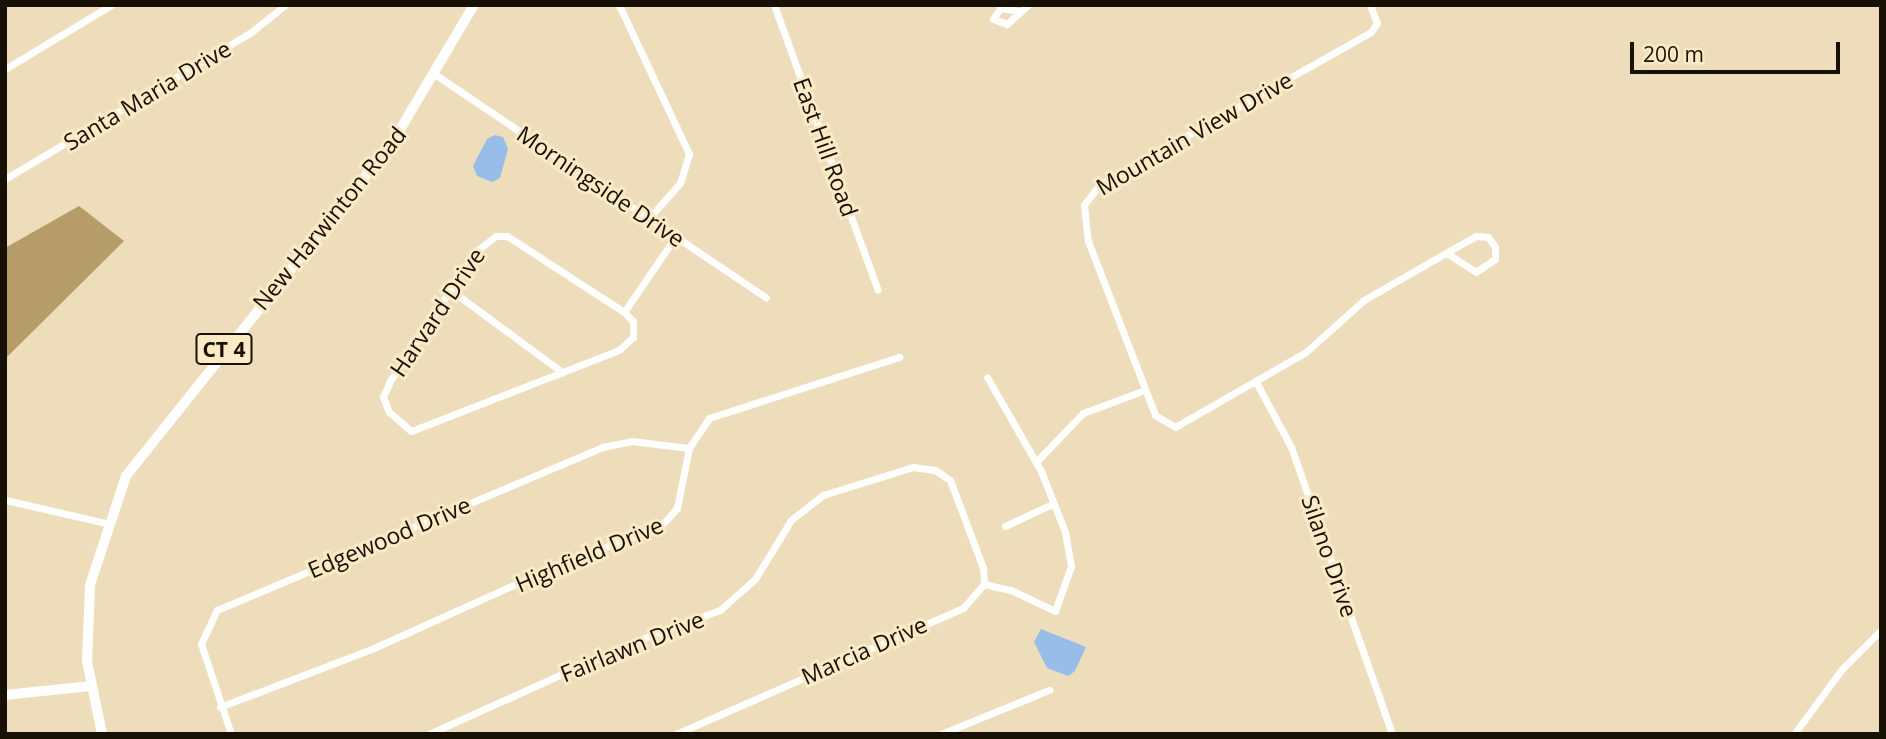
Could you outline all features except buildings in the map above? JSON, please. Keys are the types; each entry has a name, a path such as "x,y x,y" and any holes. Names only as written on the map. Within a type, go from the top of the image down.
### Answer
{"main road":[{"name":"New Harwinton Road","path":"102,734 90,686 90,584 106,523 126,476 150,439 392,143 436,75 474,5"},
{"path":"5,695 90,686"}],"street":[{"path":"5,69 111,5"},
{"name":"Santa Maria Drive","path":"5,179 250,33 285,5"},
{"path":"618,5 689,153 680,183 649,218"},
{"name":"East Hill Road","path":"774,5 878,290"},
{"path":"1019,11 1028,5"},
{"name":"Mountain View Drive","path":"1370,5 1377,23 1371,33 1088,195 1084,229 1145,390 1161,422 1175,427 1306,352 1364,300 1476,236 1488,237 1495,247 1494,259 1476,272 1448,254"},
{"name":"Morningside Drive","path":"436,75 766,298"},
{"name":"Harvard Drive","path":"507,236 624,312 633,321 633,337 619,350 411,431 389,412 383,397 485,241 507,236"},
{"path":"624,312 676,236"},
{"path":"452,291 562,372"},
{"name":"Highfield Drive","path":"220,707 376,647 569,560 659,528 677,508 689,448 698,429 720,412 899,356"},
{"path":"984,584 1012,590 1055,611 1071,566 1054,503 1036,462 987,377"},
{"name":"Silano Drive","path":"1256,382 1291,447 1392,734"},
{"path":"1036,462 1083,413 1145,390"},
{"name":"Edgewood Drive","path":"231,734 201,644 217,610 590,451 632,441 689,448"},
{"name":"Fairlawn Drive","path":"429,734 628,644 720,610 755,579 791,520 823,495 927,467 950,480 979,549 984,584"},
{"path":"5,500 106,523"},
{"path":"1005,526 1054,503"},
{"name":"Marcia Drive","path":"676,734 963,608 984,584"},
{"path":"1794,734 1842,669 1881,630"},
{"path":"941,734 1049,690"}],"shaded area":[{"path":"79,206 124,241 5,359 5,248"}],"water":[{"path":"495,135 503,137 508,149 500,178 492,182 477,176 473,166 487,139"},
{"path":"1041,629 1086,647 1075,671 1068,676 1047,668 1034,642"}]}
